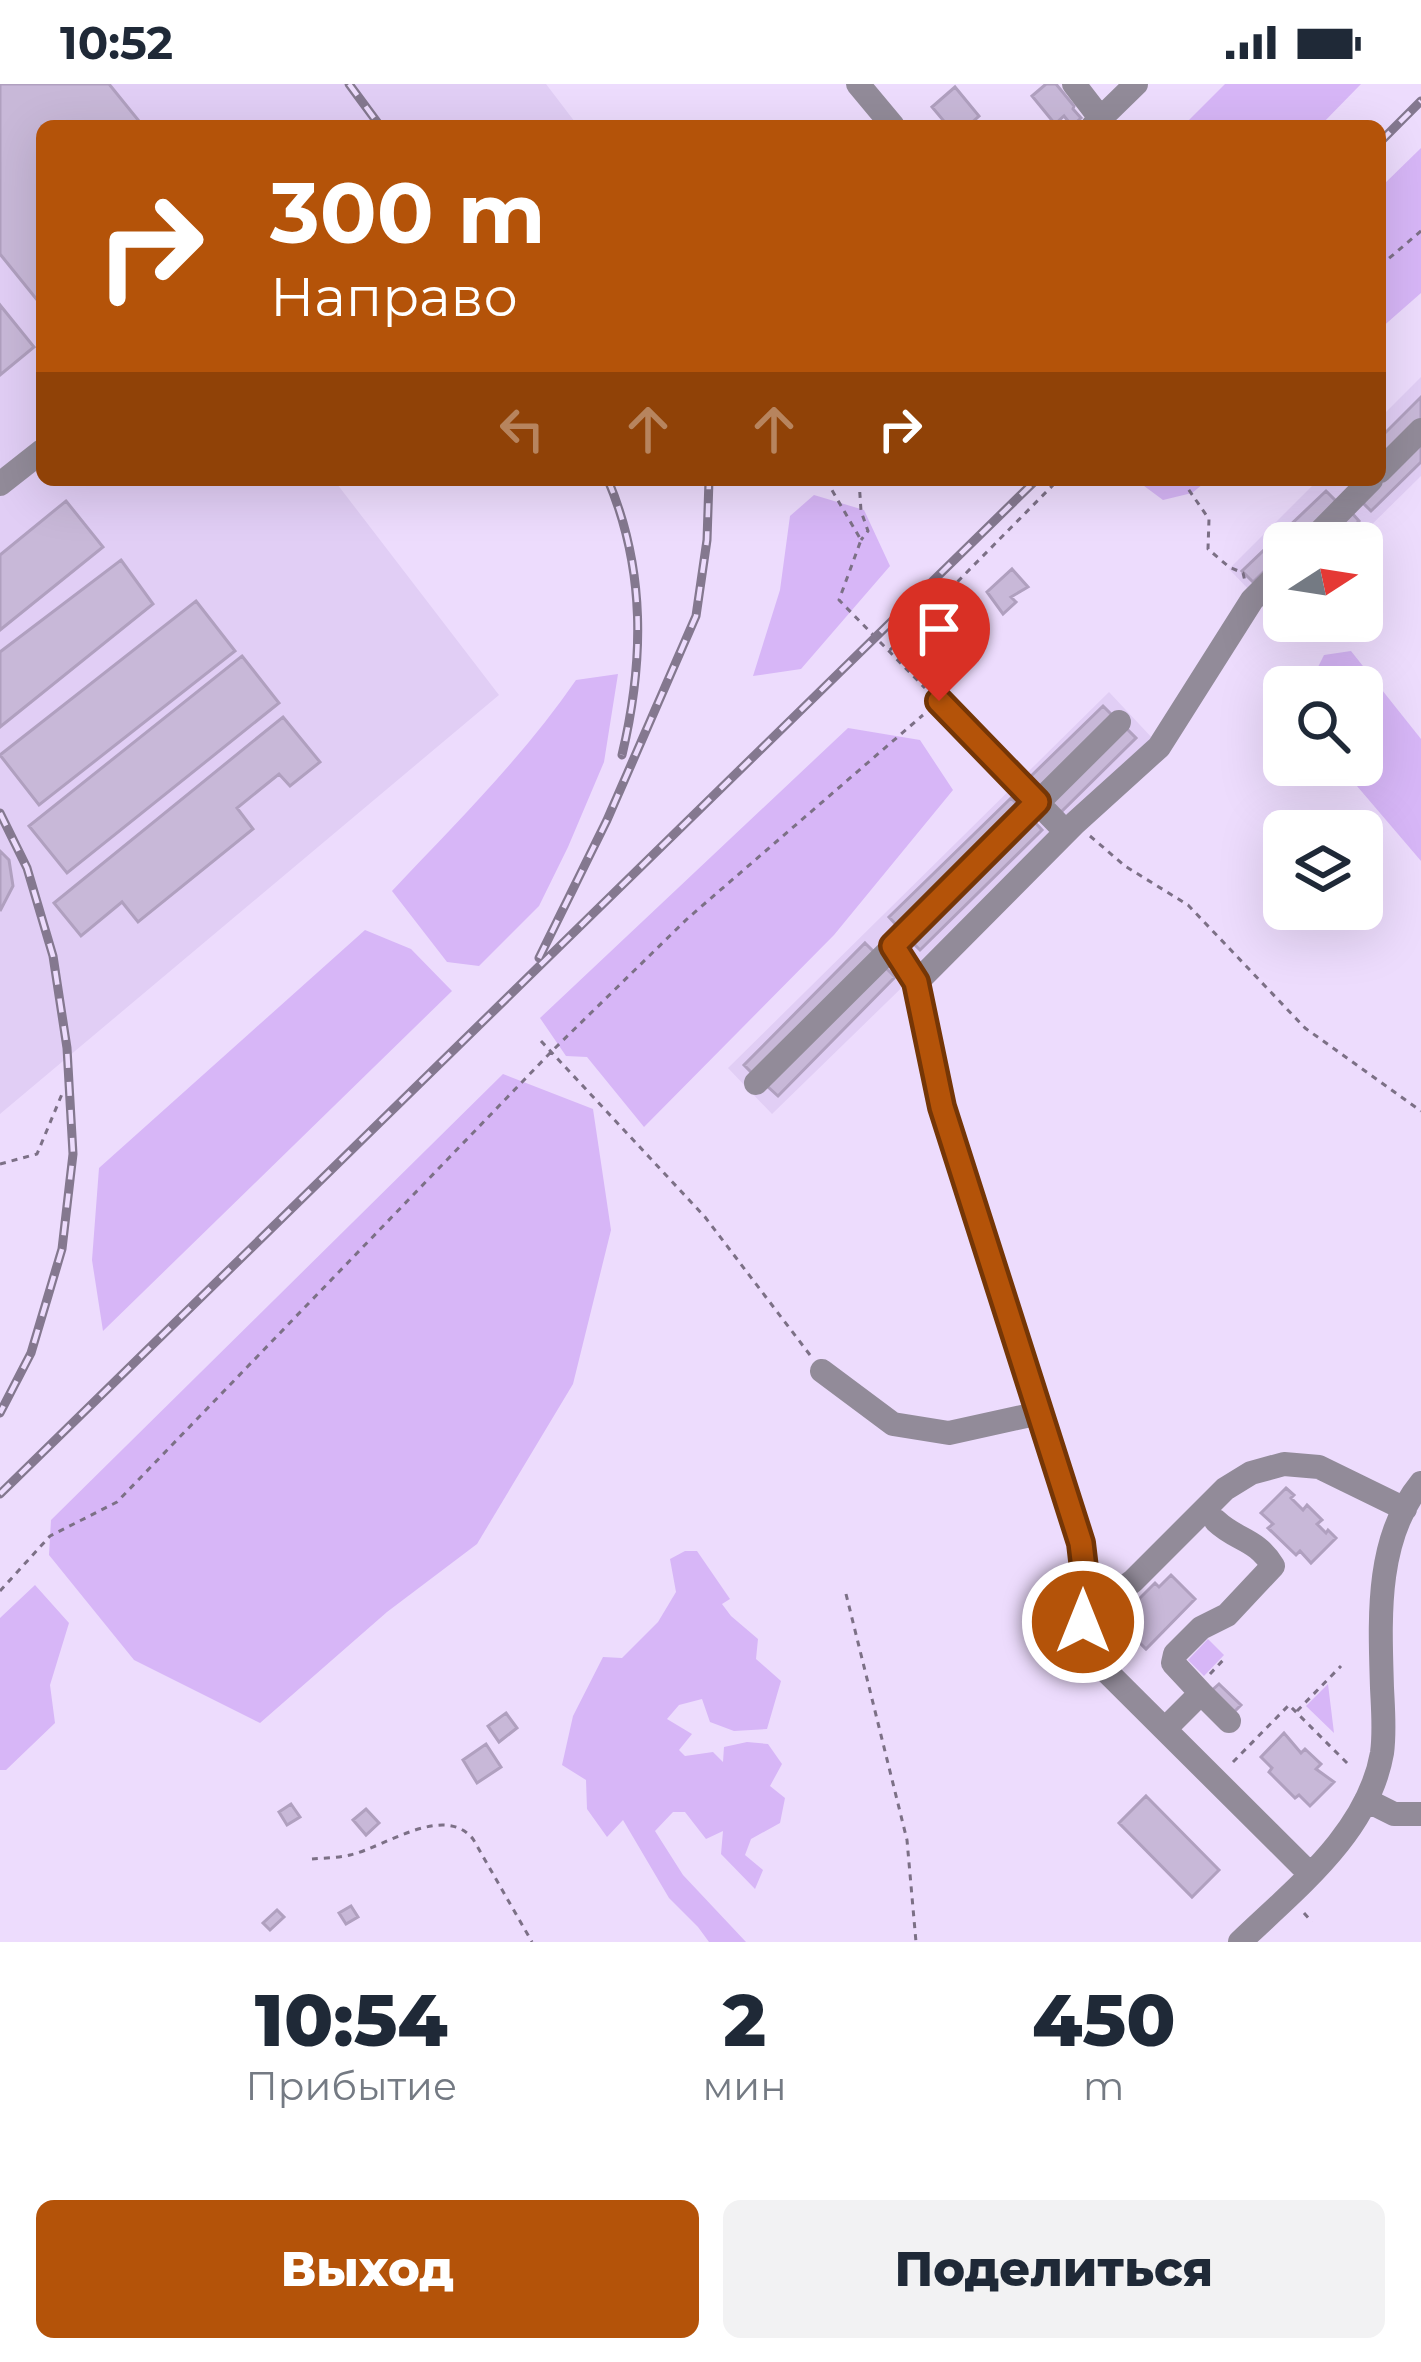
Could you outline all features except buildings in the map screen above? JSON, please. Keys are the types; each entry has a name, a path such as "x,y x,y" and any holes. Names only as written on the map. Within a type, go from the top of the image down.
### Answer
{"street":[{"path":"858,84 888,120"},
{"path":"1074,84 1096,120"},
{"path":"1099,120 1136,84"},
{"path":"1386,465 1421,430"},
{"path":"0,484 36,457"},
{"path":"1330,522 1365,486"},
{"path":"916,982 1070,828 1159,747 1263,589"},
{"path":"939,701 1037,802 1070,828"},
{"path":"756,1083 1119,722"},
{"path":"893,946 916,982 942,1107 1081,1543 1085,1577 1079,1633 1083,1648 1310,1874"},
{"path":"821,1371 892,1424 949,1433 1040,1413"},
{"path":"1083,1622 1133,1581 1225,1489 1251,1473 1284,1463 1319,1467 1406,1509"},
{"path":"1240,1942 1310,1874 1347,1832 1366,1800 1382,1752 1384,1577 1393,1534 1421,1484"},
{"path":"1216,1521 1229,1533 1249,1539 1273,1566 1227,1615 1205,1624 1175,1654 1173,1663 1229,1721"},
{"path":"1165,1730 1201,1693"},
{"path":"1366,1800 1394,1814 1421,1814"}],"path":[{"path":"1386,261 1421,231"},
{"path":"830,486 861,540"},
{"path":"0,1591 50,1536 117,1502 551,1052 688,918 939,701 839,600 868,531 860,486"},
{"path":"889,651 1052,486"},
{"path":"1186,486 1209,519 1208,549 1243,573 1252,600"},
{"path":"1070,828 1188,905 1305,1028 1421,1111"},
{"path":"541,1041 705,1217 821,1371"},
{"path":"0,1164 38,1154 62,1094"},
{"path":"846,1594 907,1840 916,1942"},
{"path":"1295,1712 1341,1666"},
{"path":"1233,1762 1289,1706 1350,1766"},
{"path":"312,1859 350,1855 418,1829 457,1826 473,1839 532,1942"},
{"path":"1294,1903 1312,1922"}],"shaded area":[{"path":"0,84 546,84 573,120 36,120 36,486 339,486 499,695 0,1114"},
{"path":"1225,84 1361,84 1326,120 1189,120"},
{"path":"1421,148 1421,293 1386,324 1386,182"},
{"path":"1421,377 1421,476 1374,522 1276,522 1312,486 1386,486 1386,412"},
{"path":"1144,486 1201,486 1192,493 1163,500"},
{"path":"814,495 864,510 890,566 801,669 753,676 780,590 790,516"},
{"path":"1263,535 1263,604 1229,569"},
{"path":"1351,651 1363,666 1318,666 1324,655"},
{"path":"618,674 604,762 539,906 479,966 447,962 392,891 511,763 576,680"},
{"path":"1383,691 1421,739 1421,861 1383,817 1383,810 1377,810 1357,786 1383,786"},
{"path":"1109,692 1155,741 772,1114 728,1068"},
{"path":"848,728 920,740 953,790 834,935 644,1127 587,1057 566,1056 540,1018"},
{"path":"365,930 411,949 452,991 103,1331 92,1260 99,1168"},
{"path":"503,1074 593,1109 611,1230 573,1384 477,1544 387,1612 260,1723 134,1660 49,1555 51,1520"},
{"path":"697,1551 730,1599 722,1604 758,1639 756,1659 781,1681 767,1729 734,1731 710,1722 702,1699 679,1705 667,1719 692,1734 679,1750 685,1756 713,1752 723,1762 724,1747 747,1742 768,1744 782,1764 770,1786 785,1798 780,1823 751,1839 745,1855 763,1870 755,1889 721,1854 723,1831 706,1839 685,1812 673,1812 655,1831 683,1875 746,1942 709,1942 669,1898 623,1820 607,1837 587,1809 586,1780 562,1765 573,1716 603,1657 622,1658 658,1622 676,1592 670,1559"},
{"path":"35,1585 69,1623 50,1685 55,1723 6,1770 0,1770 0,1618"},
{"path":"1208,1639 1224,1655 1204,1676 1188,1660"},
{"path":"1328,1684 1334,1733 1306,1706"}],"railway":[{"path":"349,84 376,120"},
{"path":"1386,136 1421,101"},
{"path":"610,486 629,548 637,616 634,685 622,755"},
{"path":"539,958 607,820 696,616 709,486"},
{"path":"0,1494 1030,486"},
{"path":"0,813 27,868 53,956 67,1048 73,1154 62,1249 31,1353 0,1413"}],"route":[{"path":"939,701 1037,802 893,946 916,982 942,1107 1081,1543 1083,1622"}]}
